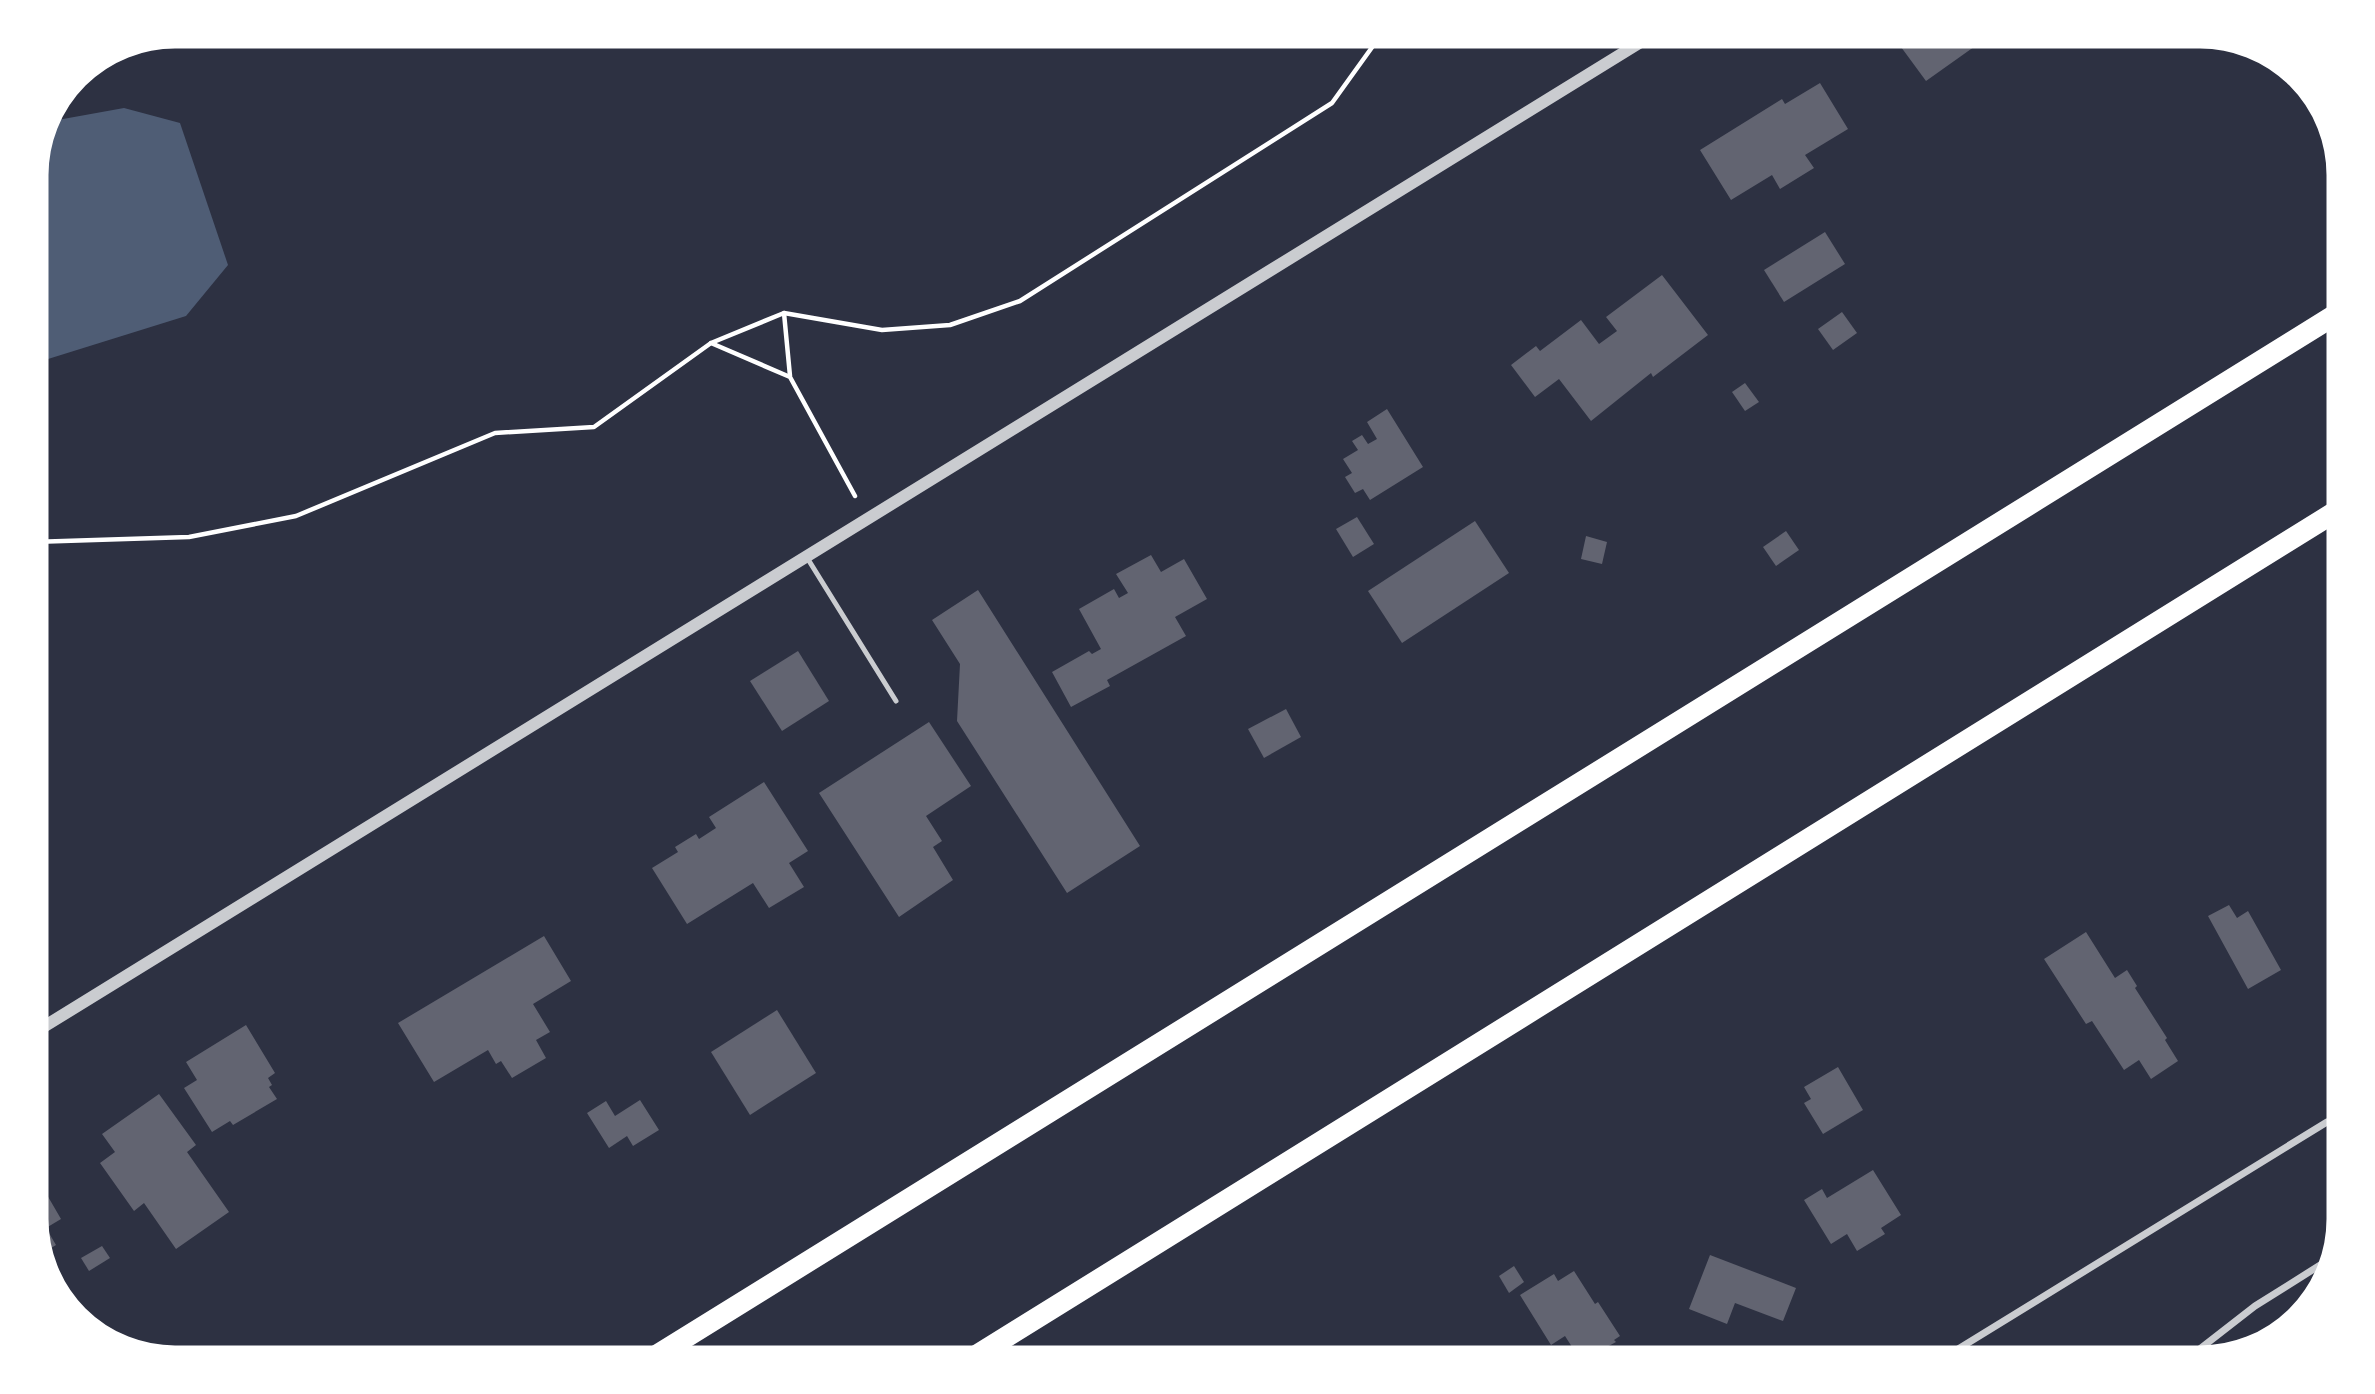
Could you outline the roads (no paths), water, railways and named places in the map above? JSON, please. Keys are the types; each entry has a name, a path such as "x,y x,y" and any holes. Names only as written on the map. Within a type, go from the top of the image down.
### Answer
{"highway":[{"path":"667,1350 2331,317"},
{"path":"987,1350 2331,514"}],"street":[{"path":"44,1027 1638,44"},
{"path":"1958,1350 2327,1122"},
{"path":"2199,1350 2255,1306 2323,1263"}],"lane":[{"path":"806,556 896,702"}],"water":[{"path":"124,108 180,123 228,265 186,316 44,360 44,166 48,141 56,120"}]}
